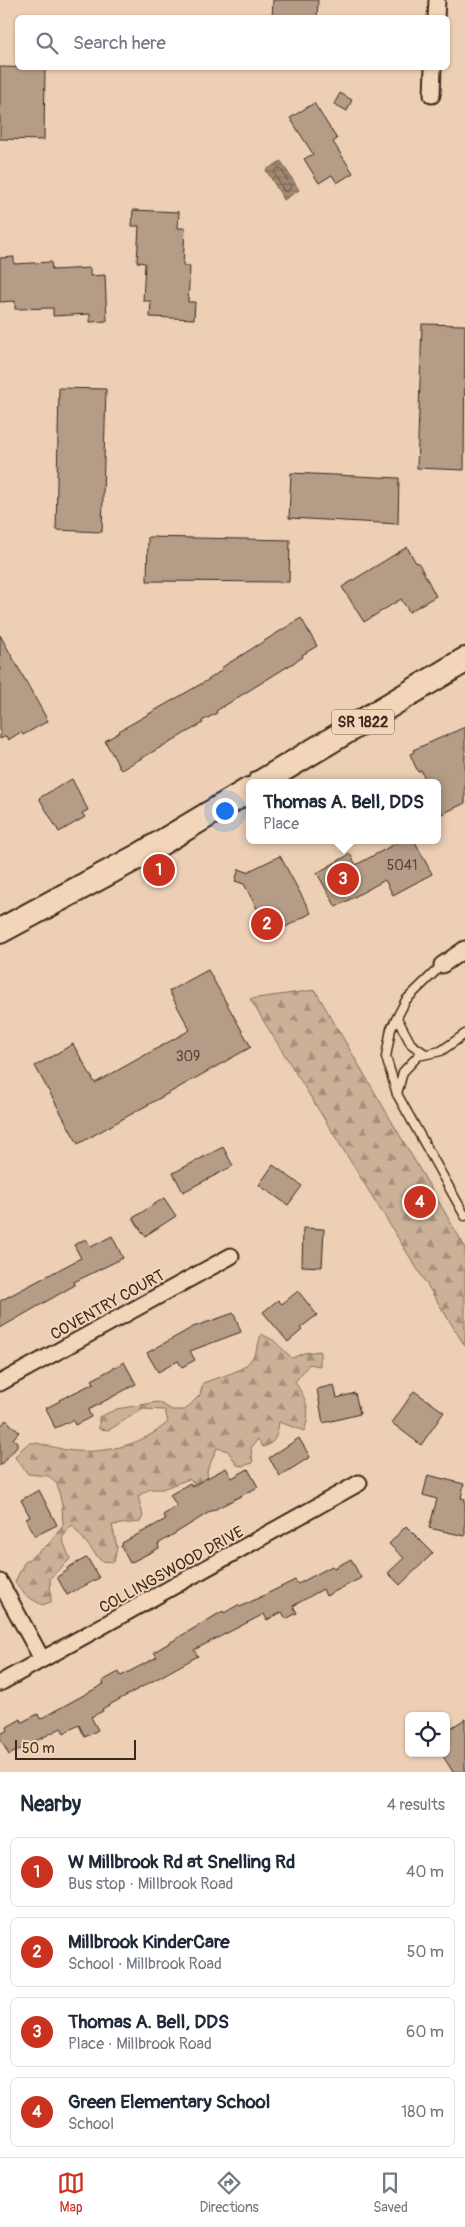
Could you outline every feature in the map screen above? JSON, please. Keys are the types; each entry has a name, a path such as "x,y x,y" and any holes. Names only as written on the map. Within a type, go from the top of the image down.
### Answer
{"main road":[{"name":"SR 1822","path":"267,779 465,660"},
{"path":"0,931 146,851 246,792"}],"street":[{"path":"436,15 437,0"},
{"path":"432,95 433,70"},
{"path":"442,965 465,949"},
{"name":"COVENTRY COURT","path":"0,1383 231,1256"},
{"name":"COLLINGSWOOD DRIVE","path":"0,1683 359,1483"},
{"path":"0,1582 42,1659"}],"lane":[{"path":"442,965 406,1000 391,1029 386,1057 397,1094 465,1216"},
{"path":"397,1018 412,1044 424,1053"},
{"path":"397,1094 403,1072 418,1056 424,1053 441,1051 465,1034"}],"green space":[{"path":"315,990 465,1247 465,1346 250,999"},
{"path":"261,1334 273,1340 292,1358 304,1353 320,1351 320,1366 309,1364 295,1382 307,1405 308,1417 304,1431 279,1422 273,1441 263,1447 258,1439 251,1448 253,1463 242,1466 237,1465 228,1451 217,1448 207,1471 208,1484 203,1490 189,1479 162,1489 150,1489 138,1496 143,1516 140,1522 112,1525 117,1547 114,1562 101,1561 72,1525 62,1538 70,1559 50,1578 51,1602 42,1605 25,1595 15,1582 24,1563 50,1543 63,1525 62,1505 57,1484 48,1476 28,1474 15,1457 23,1448 29,1443 34,1443 66,1450 93,1451 107,1450 134,1443 158,1430 168,1422 165,1410 142,1409 109,1430 99,1429 99,1417 117,1409 158,1402 172,1410 185,1410 200,1395 203,1383 234,1372 248,1363 258,1347"}],"water":[{"path":"281,161 299,190 284,200 266,170"}],"building":[{"path":"273,0 318,0 317,15 272,15"},
{"path":"0,67 15,67 15,70 45,70 44,140 0,139"},
{"path":"340,93 352,100 347,111 334,104"},
{"path":"314,103 337,139 333,142 353,173 337,183 332,175 319,183 304,159 313,154 290,118"},
{"path":"133,210 179,212 178,228 185,228 183,266 190,266 188,302 195,302 194,319 150,317 151,301 143,301 145,263 137,262 139,226 132,226"},
{"path":"14,257 14,264 51,262 52,270 90,268 90,276 105,275 107,321 90,322 90,314 53,316 53,308 15,309 15,301 0,302 0,258"},
{"path":"422,324 465,325 464,470 417,468"},
{"path":"59,388 106,389 102,532 56,530"},
{"path":"291,473 399,478 398,524 289,518"},
{"path":"148,537 290,540 289,582 147,581"},
{"path":"407,547 416,563 418,562 436,596 409,612 401,599 364,622 342,587"},
{"path":"301,618 317,646 302,655 303,657 216,711 217,713 202,721 203,723 121,770 105,741 208,680 222,670 221,668"},
{"path":"0,635 48,721 23,735 21,732 8,740 6,736 0,739"},
{"path":"465,727 465,803 442,814 441,779 425,779 421,770 418,772 410,754 414,752 413,750"},
{"path":"72,779 88,810 82,813 85,817 59,832 39,798"},
{"path":"395,844 416,844 432,874 393,895 385,880 336,907 317,873 350,854 356,865"},
{"path":"280,856 311,913 271,935 244,884 235,881 239,869 247,872"},
{"path":"208,970 251,1047 78,1144 35,1066 73,1044 95,1083 190,1030 169,991"},
{"path":"223,1147 233,1166 183,1192 173,1173"},
{"path":"273,1165 302,1186 288,1205 259,1185"},
{"path":"164,1198 176,1216 145,1236 133,1218"},
{"path":"303,1228 324,1229 322,1267 302,1266"},
{"path":"112,1236 123,1258 74,1282 75,1285 0,1328 0,1301 81,1258 74,1245 86,1239 91,1247"},
{"path":"298,1291 317,1315 300,1328 302,1330 288,1342 263,1312 278,1300 282,1304"},
{"path":"234,1313 241,1332 190,1351 195,1360 182,1367 178,1361 158,1372 147,1353 193,1327"},
{"path":"124,1362 136,1384 88,1410 91,1417 75,1425 73,1420 55,1428 46,1408 94,1383 92,1380"},
{"path":"334,1385 337,1398 355,1393 360,1414 323,1423 317,1389"},
{"path":"414,1391 444,1412 421,1445 392,1423"},
{"path":"6,1420 19,1432 13,1439 17,1442 17,1447 0,1466 0,1427"},
{"path":"299,1438 310,1457 280,1476 269,1458"},
{"path":"226,1468 232,1478 248,1469 258,1487 208,1513 158,1544 159,1548 130,1563 121,1546 123,1545 122,1543 166,1519 163,1515 177,1506 170,1495 190,1483 192,1486"},
{"path":"428,1475 464,1484 461,1498 465,1499 465,1536 429,1528 437,1499 423,1495"},
{"path":"39,1490 57,1525 35,1536 26,1519 30,1517 21,1500"},
{"path":"406,1526 433,1553 400,1585 388,1573 404,1558 389,1544"},
{"path":"86,1558 99,1578 67,1595 57,1577 68,1570 67,1568"},
{"path":"351,1559 361,1578 326,1596 323,1589 293,1606 297,1613 286,1619 282,1612 267,1620 264,1614 194,1650 198,1656 102,1709 103,1711 91,1717 98,1730 85,1737 79,1725 64,1733 61,1728 9,1755 0,1738 0,1734 8,1730 7,1727 21,1719 22,1722 38,1714 40,1719 104,1684 102,1681 119,1672 121,1676 157,1657 154,1652 223,1611 224,1613 238,1605 240,1607 295,1580 298,1584 332,1566 334,1568"},
{"path":"465,1719 465,1772 453,1772 444,1757 450,1757 450,1728"}],"place":[{"name":"W Millbrook Rd at Snelling Rd","path":"159,870"},
{"name":"Thomas A. Bell, DDS","path":"343,879"},
{"name":"Millbrook KinderCare","path":"267,924"},
{"name":"Green Elementary School","path":"420,1202"}]}
